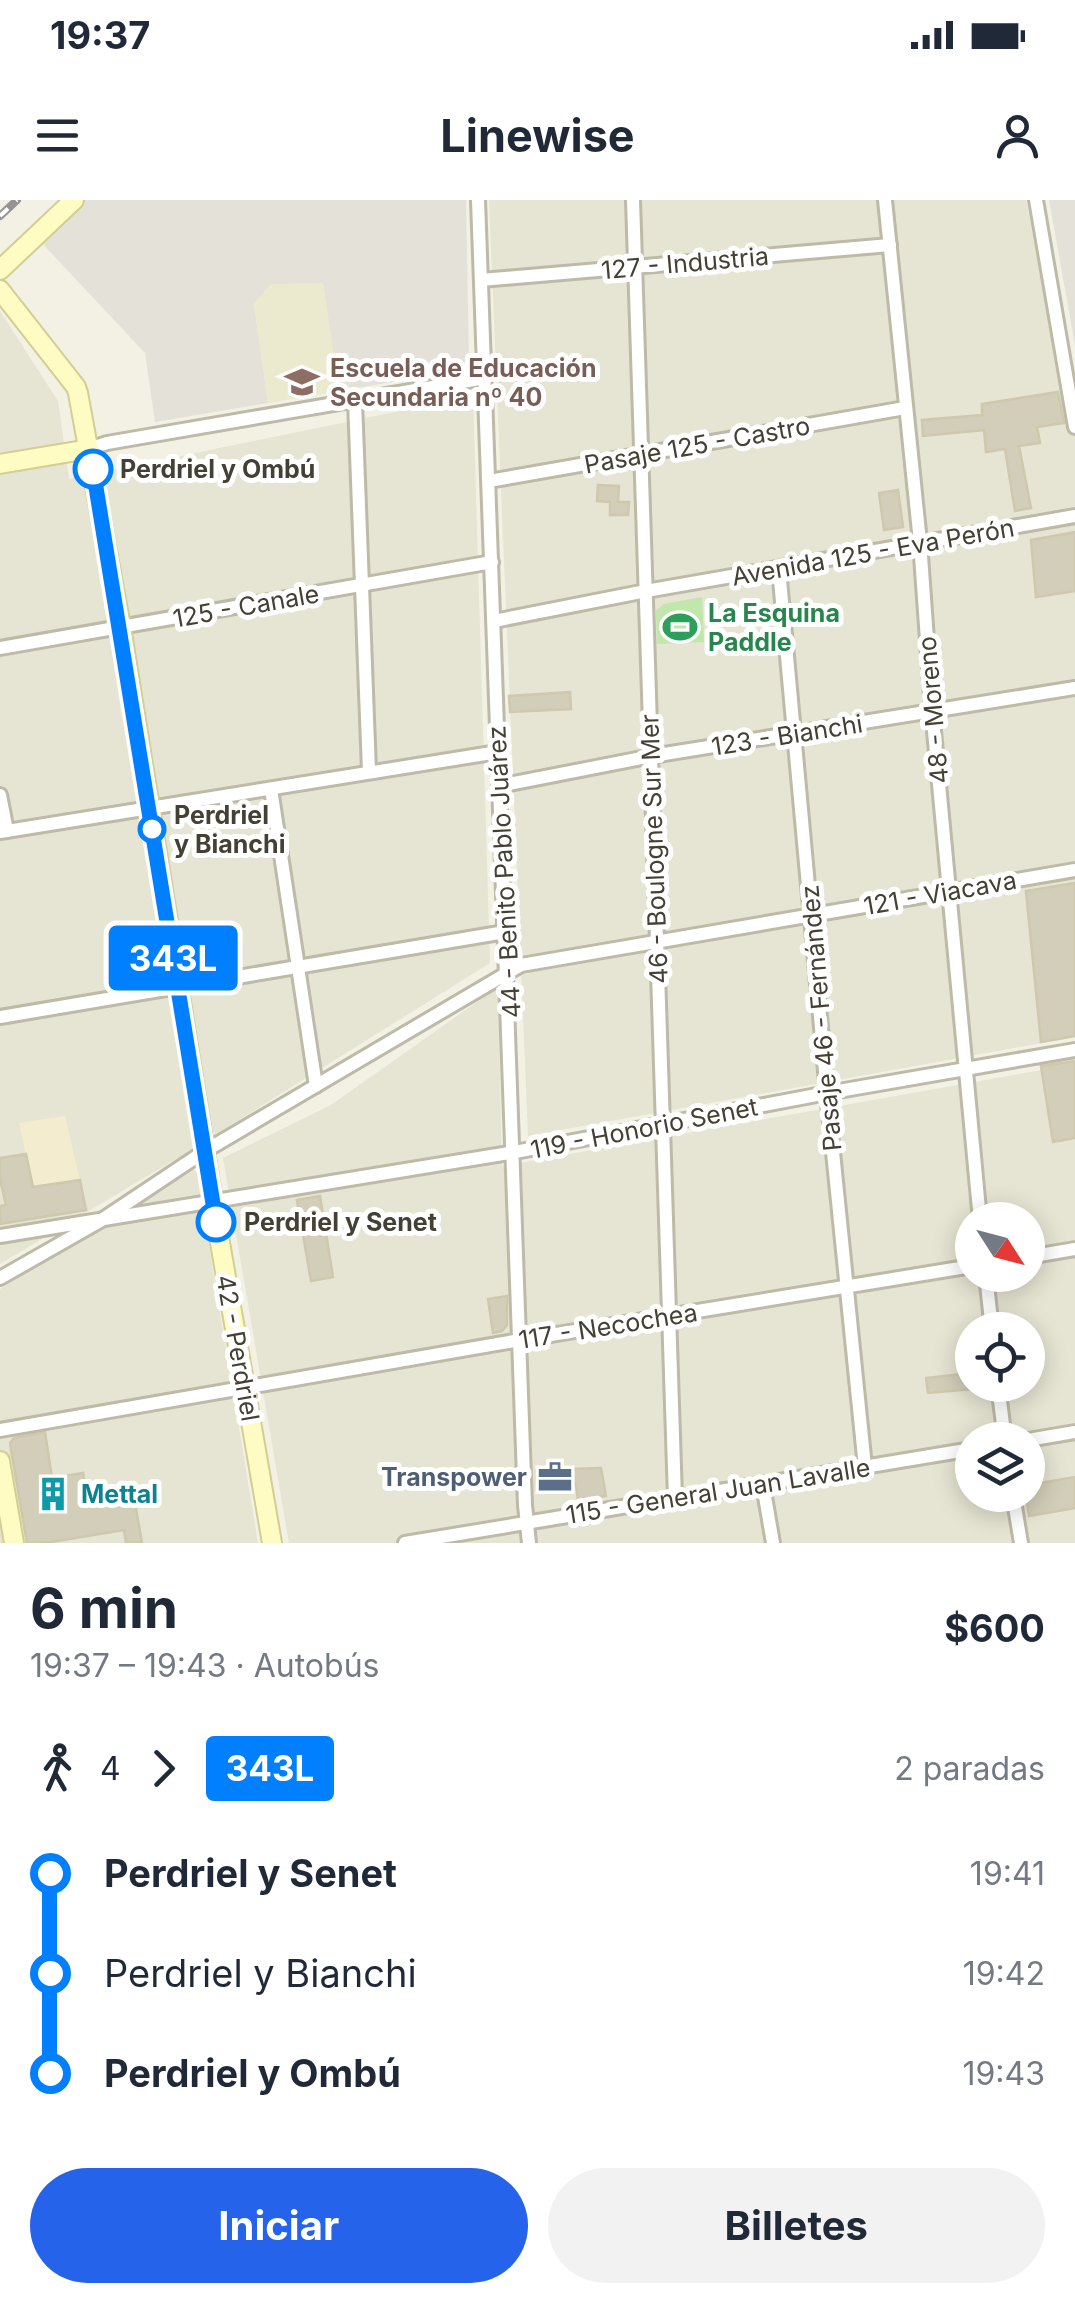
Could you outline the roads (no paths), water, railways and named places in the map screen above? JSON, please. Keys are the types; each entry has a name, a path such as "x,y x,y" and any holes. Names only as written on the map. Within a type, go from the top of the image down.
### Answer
{"street":[{"path":"0,270 74,200"},
{"name":"44 - Benito Pablo Juárez","path":"478,200 529,1543"},
{"name":"46 - Boulogne Sur Mer","path":"633,200 675,1498"},
{"name":"48 - Moreno","path":"885,200 920,542 978,1202"},
{"path":"1036,200 1075,427"},
{"name":"127 - Industria","path":"481,280 890,245"},
{"name":"42 - Perdriel","path":"0,290 76,387 90,449 272,1543"},
{"path":"0,464 485,378"},
{"path":"356,401 369,771"},
{"name":"Pasaje 125 - Castro","path":"489,481 906,408"},
{"name":"Avenida 125 - Eva Perón","path":"494,621 1075,516"},
{"name":"125 - Canale","path":"0,648 492,562"},
{"name":"Pasaje 46 - Fernández","path":"779,569 865,1467"},
{"name":"123 - Bianchi","path":"499,786 652,756 1075,688"},
{"path":"0,794 3,832 498,752"},
{"path":"271,789 316,1086"},
{"name":"121 - Viacava","path":"0,1278 521,965 1075,870"},
{"path":"0,1016 506,932"},
{"name":"119 - Honorio Senet","path":"0,1236 516,1152 1075,1050"},
{"path":"1045,1254 1075,1249"},
{"name":"117 - Necochea","path":"0,1430 955,1269"},
{"path":"1045,1437 1075,1432"},
{"name":"115 - General Juan Lavalle","path":"405,1543 955,1453"},
{"path":"0,1461 14,1543"},
{"path":"763,1485 773,1543"},
{"path":"1016,1512 1021,1543"}],"railway":[{"path":"0,216 17,200"}],"place":[{"name":"Escuela de Educación Secundaria nº 40","path":"302,382"},
{"name":"Perdriel y Ombú","path":"93,469"},
{"name":"La Esquina Paddle","path":"680,627"},
{"name":"Perdriel y Bianchi","path":"152,829"},
{"name":"Perdriel y Senet","path":"216,1222"},
{"name":"Transpower","path":"555,1477"},
{"name":"Mettal","path":"53,1494"}]}
